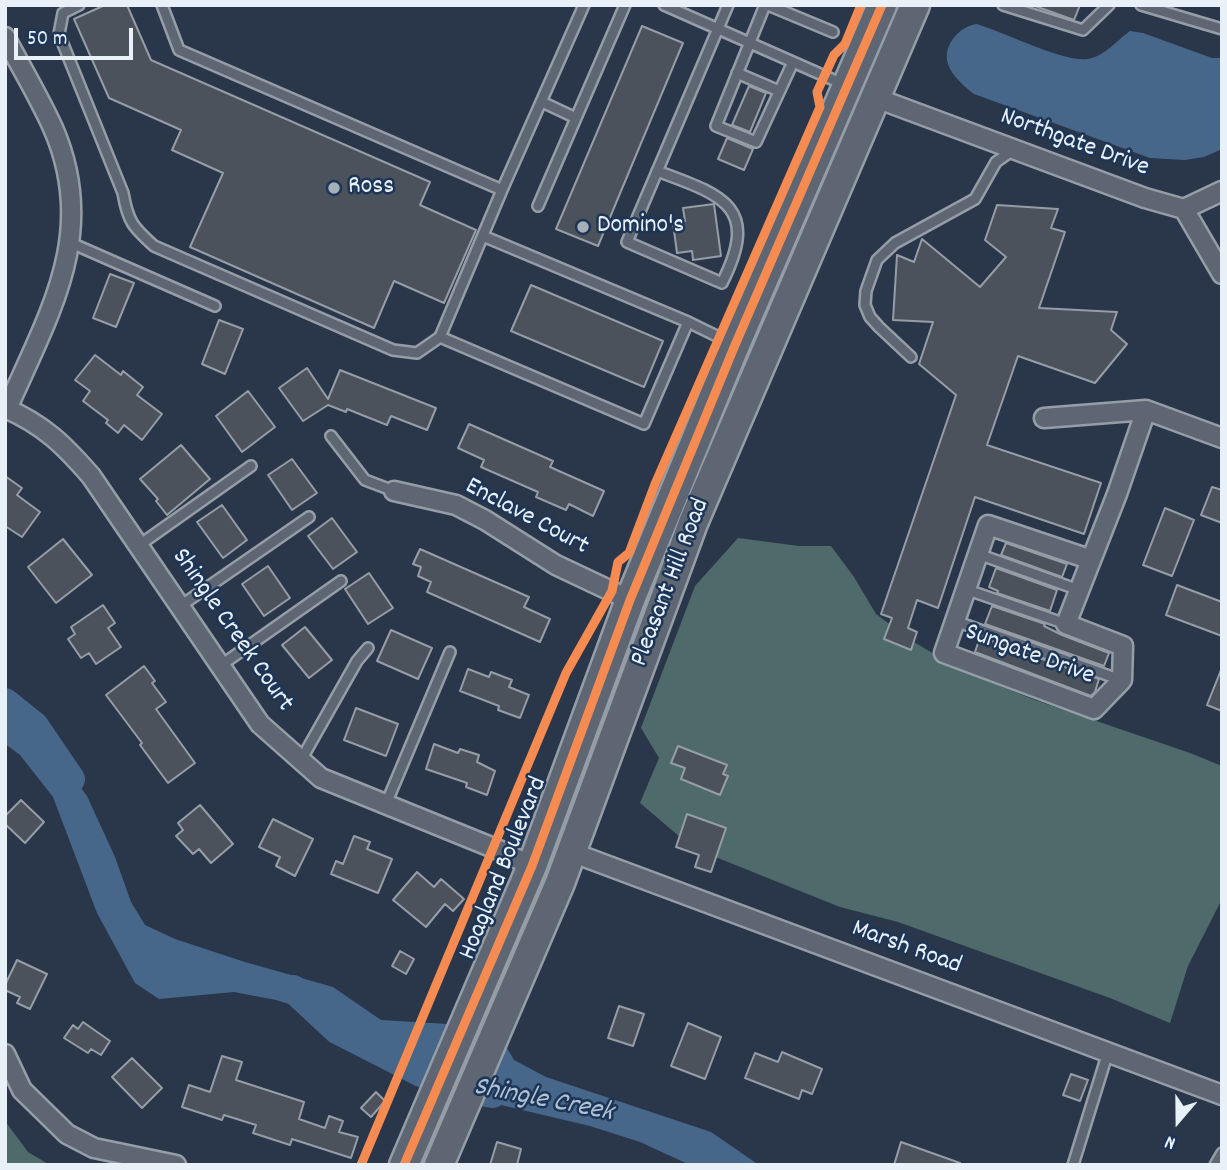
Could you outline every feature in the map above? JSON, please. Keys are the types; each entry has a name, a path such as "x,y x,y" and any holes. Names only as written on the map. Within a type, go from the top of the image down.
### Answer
{"main road":[{"name":"Hoagland Boulevard","path":"404,1165 532,866 630,600 882,5"},
{"name":"Pleasant Hill Road","path":"439,1165 571,852 693,523 915,5"},
{"path":"847,85 876,98"},
{"path":"569,767 563,818 571,852"},
{"path":"532,866 539,881 541,895 540,929"}],"street":[{"path":"5,37 53,128 71,191 71,243 54,301 6,408"},
{"name":"Northgate Drive","path":"876,98 1145,198 1184,209"},
{"path":"1222,191 1184,209 1222,274"},
{"name":"Shingle Creek Court","path":"6,408 38,424 63,444 91,476 260,724 321,778 532,866"},
{"path":"1044,418 1146,410 1222,438"},
{"name":"Sungate Drive","path":"1089,559 988,524 944,653 1094,709 1122,680 1123,646 1066,624 1089,559 1117,494 1146,410"},
{"name":"Enclave Court","path":"394,491 456,505 556,565 630,600"},
{"name":"Marsh Road","path":"571,852 1222,1095"},
{"path":"5,1054 22,1090 67,1134 94,1148 176,1165"}],"lane":[{"path":"79,5 63,13 59,34 123,193 132,226 154,246 393,350 417,353 440,337 584,5"},
{"path":"162,5 179,50 502,190"},
{"path":"538,206 625,5"},
{"path":"664,5 847,85"},
{"path":"657,171 709,192 736,213 738,240 734,259 722,283 627,242 657,171 728,5"},
{"path":"793,62 757,142 716,126 766,5 833,32"},
{"path":"1003,5 1083,30 1109,5"},
{"path":"1141,5 1222,29"},
{"path":"737,73 779,91"},
{"path":"542,102 576,118"},
{"path":"911,357 870,317 866,305 866,291 877,260 895,243 975,199 996,162 1013,150"},
{"path":"483,236 688,322 736,345"},
{"path":"71,243 215,306"},
{"path":"440,337 644,424 688,322"},
{"path":"331,436 365,480 394,491"},
{"path":"138,546 251,466"},
{"path":"179,607 309,517"},
{"path":"978,554 1079,590"},
{"path":"220,666 341,581"},
{"path":"965,589 1066,624"},
{"path":"955,621 1122,680"},
{"path":"301,760 357,661 368,648"},
{"path":"387,804 450,652"},
{"path":"1073,1165 1108,1052"},
{"path":"1215,1165 1222,1153"}],"green space":[{"path":"738,538 799,546 831,546 876,614 912,641 965,672 1035,700 1222,766 1222,899 1188,966 1170,1023 1110,998 898,922 840,907 693,848 640,803 659,758 641,728 695,586"},
{"path":"5,1121 28,1152 50,1165 5,1165"}],"water":[{"path":"977,24 1050,52 1078,59 1100,55 1130,31 1143,33 1212,58 1222,58 1222,149 1204,157 1185,160 1150,158 974,94 952,73 947,57 954,38 964,28"},
{"path":"5,694 87,796 115,857 131,902 145,925 175,939 333,987 381,1020 448,1024 454,1027 433,1075 379,1041 318,1013 276,1000 234,992 159,999 135,983 97,913 53,797 20,755 5,744"},
{"path":"500,1045 507,1048 514,1060 546,1077 711,1132 759,1165 690,1165 640,1142 590,1126 501,1105 478,1096"}],"building":[{"path":"105,5 127,5 151,60 430,182 420,205 476,230 444,303 394,281 374,328 190,247 223,173 172,150 181,130 109,98 74,19"},
{"path":"1032,5 1080,5 1074,20"},
{"path":"642,26 683,43 598,246 556,229"},
{"path":"749,86 766,93 750,132 732,125"},
{"path":"727,138 753,149 744,170 718,159"},
{"path":"714,204 721,256 693,260 692,251 677,253 673,223 685,221 683,208"},
{"path":"997,205 1058,209 1051,228 1065,232 1039,308 1117,312 1111,330 1127,344 1095,383 1018,356 987,445 1101,483 1084,534 975,497 938,608 917,600 908,628 917,632 911,650 884,639 892,618 881,614 956,395 919,364 933,322 893,320 897,255 914,262 922,239 980,287 1006,257 985,240"},
{"path":"110,274 134,283 116,327 93,318"},
{"path":"531,285 663,341 644,387 511,331"},
{"path":"219,320 243,329 225,374 202,364"},
{"path":"95,355 121,375 123,371 143,387 137,395 162,414 142,440 124,425 118,433 106,423 108,420 83,401 90,391 75,380"},
{"path":"307,368 328,399 340,370 436,408 427,430 391,416 387,425 347,409 346,412 328,405 303,421 279,388"},
{"path":"248,391 275,427 242,452 216,416"},
{"path":"469,424 553,461 550,467 604,491 593,516 569,504 566,510 536,497 538,492 481,467 484,460 458,448"},
{"path":"181,445 210,479 167,515 156,501 158,499 140,479"},
{"path":"292,459 317,493 292,510 268,475"},
{"path":"5,476 22,488 17,495 40,512 22,537 5,526"},
{"path":"1212,487 1222,490 1222,523 1201,515"},
{"path":"222,505 247,540 223,558 197,522"},
{"path":"1165,508 1194,520 1172,576 1143,565"},
{"path":"332,518 357,552 333,569 308,536"},
{"path":"63,539 92,575 56,603 28,567"},
{"path":"1006,543 1067,564 1062,577 1001,555"},
{"path":"420,549 529,597 524,607 550,619 540,642 427,592 431,582 418,576 421,567 413,564"},
{"path":"268,566 290,598 264,616 242,584"},
{"path":"996,568 1057,590 1050,611 997,593 998,591 989,587"},
{"path":"369,573 393,608 368,624 345,589"},
{"path":"1177,585 1222,602 1222,636 1166,615"},
{"path":"103,605 115,623 108,628 121,647 96,664 89,653 81,658 68,639 75,634 71,627"},
{"path":"992,606 1045,624 1044,626 1062,635 1109,653 1104,666 985,624"},
{"path":"305,627 332,660 309,678 282,645"},
{"path":"391,630 432,648 418,679 377,661"},
{"path":"980,637 1099,679 1095,692 1091,696 975,652"},
{"path":"144,666 166,702 156,709 195,763 168,783 106,695"},
{"path":"468,669 489,677 491,672 512,680 509,687 529,695 520,718 498,710 499,706 460,691"},
{"path":"1222,670 1222,711 1207,705"},
{"path":"356,708 398,724 386,756 344,740"},
{"path":"434,744 458,753 460,749 479,755 477,762 495,771 487,795 466,787 467,783 426,769"},
{"path":"678,746 727,765 723,774 728,776 720,795 681,779 685,768 671,763"},
{"path":"21,800 44,822 25,843 5,824 5,816"},
{"path":"200,805 233,844 211,863 199,849 193,854 176,836 183,830 178,823"},
{"path":"687,814 726,828 711,872 695,867 699,855 676,847"},
{"path":"273,819 313,839 295,876 276,866 280,857 259,847"},
{"path":"354,836 370,842 367,849 392,859 378,893 331,874 336,861 343,864"},
{"path":"417,872 434,887 441,879 464,899 453,911 445,904 426,927 393,900"},
{"path":"400,951 414,959 406,974 392,966"},
{"path":"17,960 47,974 30,1009 17,1003 20,997 5,990"},
{"path":"619,1006 644,1014 633,1046 608,1038"},
{"path":"83,1022 110,1041 101,1055 91,1049 88,1053 64,1038 73,1025 78,1029"},
{"path":"688,1023 721,1037 705,1079 671,1066"},
{"path":"782,1052 822,1069 812,1094 802,1090 799,1099 745,1078 755,1053 778,1062"},
{"path":"222,1056 242,1062 236,1080 304,1102 299,1119 325,1128 329,1116 343,1121 339,1132 358,1137 351,1158 292,1139 290,1145 253,1133 256,1125 224,1115 222,1120 182,1107 189,1085 210,1092"},
{"path":"132,1058 162,1088 142,1108 112,1077"},
{"path":"1071,1074 1088,1080 1080,1101 1063,1095"},
{"path":"376,1092 385,1101 371,1117 361,1108"},
{"path":"497,1142 521,1149 517,1165 490,1165"},
{"path":"901,1142 960,1163 960,1165 894,1165"}],"waterway":[{"name":"Shingle Creek","path":"5,702 35,726 71,779"},
{"name":"Shingle Creek","path":"293,989 337,1030 421,1073 474,1091 493,1094"}],"cycle path":[{"path":"361,1165 566,673 612,591 618,562 629,553 655,484 820,107 817,92 834,55 845,44 861,5"},
{"path":"404,1165 532,866 630,600 735,345 882,5"}],"place":[{"name":"Ross","path":"334,188"},
{"name":"Domino's","path":"583,227"}]}
